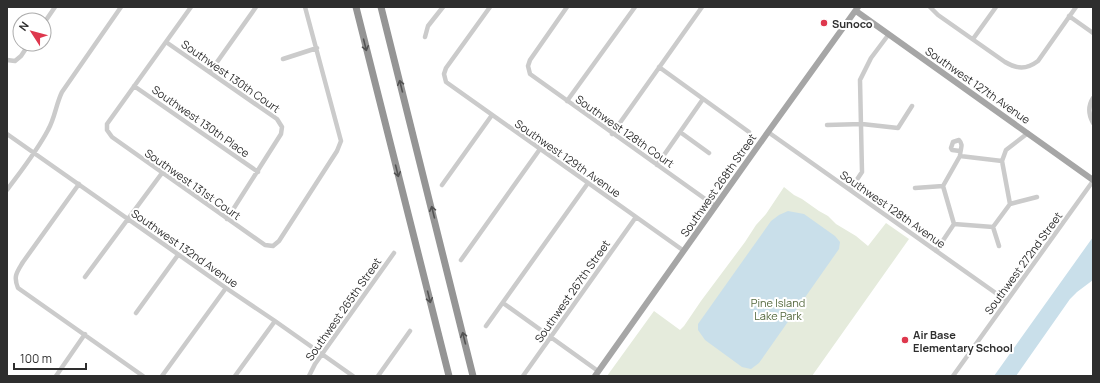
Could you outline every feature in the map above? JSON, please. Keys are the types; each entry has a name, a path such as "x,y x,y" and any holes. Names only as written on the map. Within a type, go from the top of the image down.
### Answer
{"highway":[{"path":"356,7 448,376"},
{"path":"381,7 473,376"}],"main road":[{"name":"Southwest 127th Avenue","path":"855,8 1093,180"},
{"name":"Southwest 268th Street","path":"597,374 855,8"}],"street":[{"path":"7,190 34,153 49,129 62,92 121,7"},
{"path":"134,86 191,7"},
{"path":"210,72 256,7"},
{"path":"283,59 316,48 305,7"},
{"path":"425,37 428,26 443,7"},
{"name":"Southwest 129th Avenue","path":"490,7 446,68 444,77 448,84 684,251"},
{"name":"Southwest 128th Court","path":"567,7 530,60 528,69 532,76 715,206"},
{"path":"567,102 635,7"},
{"path":"612,134 702,7"},
{"path":"930,7 938,15 1015,68 1025,68 1038,61 1076,7"},
{"path":"973,39 996,7"},
{"path":"1070,16 1093,33"},
{"path":"850,190 862,172 860,80 871,58 889,34"},
{"name":"Southwest 130th Court","path":"166,42 277,119 282,127 282,134 258,172"},
{"name":"Southwest 131st Court","path":"134,86 107,124 107,130 112,137 265,245 273,246 279,241 337,152 341,141 316,48"},
{"path":"7,60 15,62 24,52"},
{"path":"659,67 749,132"},
{"name":"Southwest 130th Place","path":"134,86 258,172"},
{"path":"1093,98 1089,109 1089,114 1093,123"},
{"path":"657,165 703,99"},
{"path":"827,125 862,124 898,128 912,106"},
{"path":"442,185 492,115"},
{"path":"680,132 709,153"},
{"name":"Southwest 128th Avenue","path":"768,132 1007,300"},
{"path":"1010,204 1002,161 1006,150 1028,133"},
{"name":"Southwest 132nd Avenue","path":"7,134 178,255 354,376"},
{"path":"461,260 540,149"},
{"path":"954,224 942,186 960,153 1002,161"},
{"path":"227,219 258,172"},
{"path":"85,277 162,173"},
{"name":"Southwest 272nd Street","path":"953,376 1093,180"},
{"path":"486,326 588,183"},
{"path":"78,184 16,272 15,281 18,288 143,376"},
{"path":"915,188 942,186"},
{"path":"992,227 1010,204 1037,197"},
{"name":"Southwest 267th Street","path":"523,376 636,217"},
{"path":"954,224 992,227"},
{"path":"936,251 954,224"},
{"path":"992,227 999,246"},
{"name":"Southwest 265th Street","path":"309,376 322,354 394,253"},
{"path":"136,313 178,255"},
{"path":"162,376 226,288"},
{"path":"503,303 551,337 597,374"},
{"path":"235,376 275,321"},
{"path":"378,376 410,331"},
{"path":"56,376 85,334"}],"green space":[{"name":"Pine Island Lake Park","path":"784,187 828,216 836,224 856,236 868,246 886,223 909,239 812,376 607,376 654,311 680,330 684,326"}],"water":[{"path":"788,211 804,214 835,236 840,242 839,249 759,363 751,369 742,367 705,340 698,330 698,324 771,221"},
{"path":"1093,237 1093,280 1070,299 1016,376 994,376"}],"place":[{"name":"Sunoco","path":"824,23"},
{"name":"Air Base Elementary School","path":"905,340"}]}
